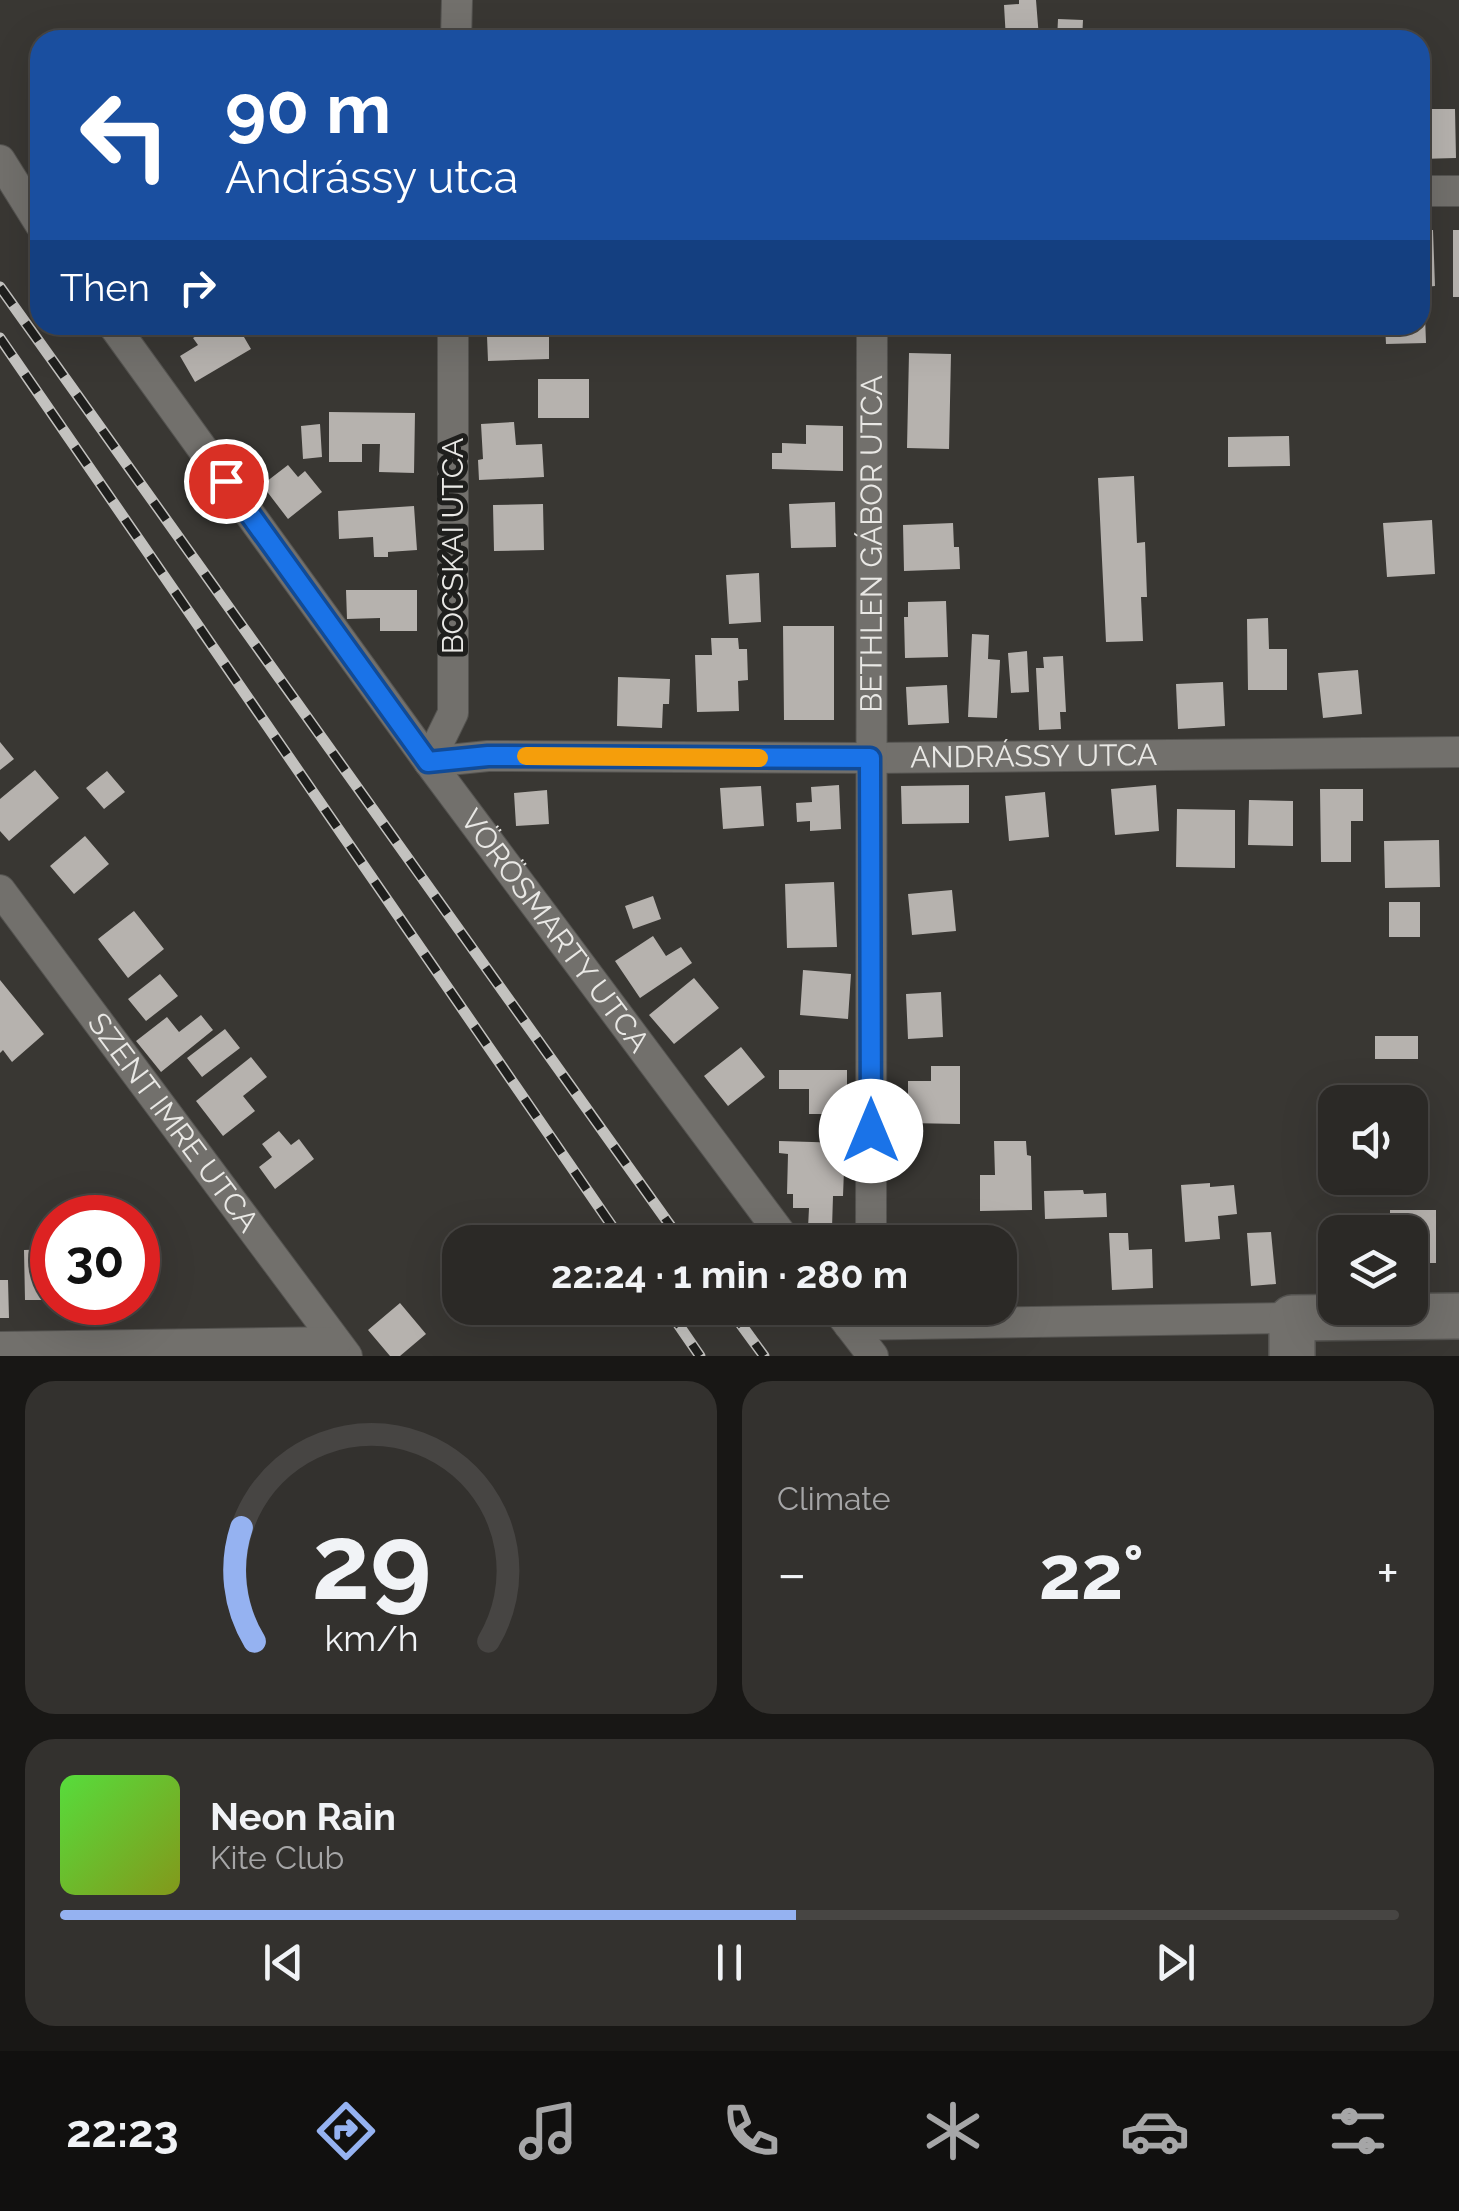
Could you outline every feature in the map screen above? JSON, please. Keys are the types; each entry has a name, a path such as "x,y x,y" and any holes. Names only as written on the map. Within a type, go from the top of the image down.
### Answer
{"street":[{"path":"456,30 457,0"},
{"path":"0,160 30,205"},
{"path":"1430,191 1459,191"},
{"name":"VÖRÖSMARTY UTCA","path":"120,335 428,762 775,1225"},
{"name":"BOCSKAI UTCA","path":"428,762 453,713 453,335"},
{"name":"BETHLEN GÁBOR UTCA","path":"871,1225 872,335"},
{"name":"ANDRÁSSY UTCA","path":"428,762 488,756 870,758 1459,752"},
{"name":"SZENT IMRE UTCA","path":"0,890 341,1349"},
{"path":"1017,1322 1292,1337 1459,1316"},
{"path":"854,1325 873,1356"},
{"path":"0,1347 341,1349"}],"building":[{"path":"1019,0 1036,0 1038,30 1005,30 1004,5 1019,4"},
{"path":"1058,19 1083,20 1082,30 1057,30"},
{"path":"1430,109 1455,109 1456,158 1430,159"},
{"path":"1430,230 1433,230 1435,286 1430,286"},
{"path":"1453,230 1459,230 1459,297 1453,297"},
{"path":"243,335 251,349 195,382 180,356 198,345 193,338"},
{"path":"549,335 549,359 488,361 487,336"},
{"path":"1386,335 1426,335 1426,343 1386,344"},
{"path":"909,353 951,354 949,449 907,448"},
{"path":"538,379 589,379 589,418 538,418"},
{"path":"329,412 415,413 414,473 379,472 380,444 362,444 362,462 329,462"},
{"path":"514,422 516,445 542,444 544,477 479,480 478,460 483,459 481,424"},
{"path":"320,424 322,457 303,459 301,426"},
{"path":"806,425 843,426 843,471 772,469 772,453 782,453 782,443 806,444"},
{"path":"1289,436 1290,466 1228,467 1228,437"},
{"path":"288,465 298,477 305,471 322,492 288,519 262,485"},
{"path":"1134,476 1137,543 1145,542 1147,597 1141,597 1143,641 1106,642 1098,478"},
{"path":"835,502 836,547 791,548 789,504"},
{"path":"543,504 544,550 494,551 493,505"},
{"path":"414,506 417,550 374,557 373,537 339,539 338,511"},
{"path":"1432,520 1435,574 1387,577 1383,523"},
{"path":"953,523 960,569 904,571 903,525"},
{"path":"759,573 761,622 729,624 726,575"},
{"path":"346,590 417,590 417,631 380,631 380,618 347,619"},
{"path":"946,601 948,657 905,658 904,617 908,617 908,602"},
{"path":"1268,618 1269,649 1287,649 1287,690 1248,690 1247,619"},
{"path":"783,626 834,626 834,720 784,720"},
{"path":"972,634 989,635 988,659 1000,660 997,718 968,717"},
{"path":"711,638 738,638 739,649 747,649 748,680 738,681 739,711 697,712 695,655 712,655"},
{"path":"1027,651 1029,692 1011,693 1008,653"},
{"path":"1063,656 1066,712 1060,712 1061,729 1039,730 1036,668 1044,668 1043,657"},
{"path":"1358,670 1362,714 1323,718 1318,673"},
{"path":"618,677 670,679 669,704 663,704 662,728 617,726"},
{"path":"1223,682 1225,726 1178,729 1176,684"},
{"path":"947,685 949,723 908,725 906,687"},
{"path":"0,742 14,759 0,770"},
{"path":"35,770 59,798 9,841 0,831 0,799"},
{"path":"107,771 125,792 104,809 86,788"},
{"path":"839,785 841,829 810,831 810,821 797,822 796,803 812,802 811,787"},
{"path":"969,785 969,823 902,824 901,786"},
{"path":"1156,785 1159,831 1115,835 1111,789"},
{"path":"761,786 764,826 723,829 720,788"},
{"path":"1320,789 1363,789 1363,821 1351,821 1351,862 1321,862"},
{"path":"547,790 549,824 516,826 514,793"},
{"path":"1045,792 1049,837 1009,841 1005,796"},
{"path":"1249,800 1293,801 1293,846 1248,845"},
{"path":"1177,809 1235,810 1235,868 1176,867"},
{"path":"85,836 109,864 74,894 50,866"},
{"path":"1439,840 1440,887 1385,888 1384,841"},
{"path":"834,882 837,947 787,948 785,884"},
{"path":"952,890 956,931 912,935 908,894"},
{"path":"653,896 661,919 633,929 625,906"},
{"path":"1389,902 1420,902 1420,937 1389,937"},
{"path":"134,911 164,949 128,978 98,939"},
{"path":"653,936 666,956 681,947 692,963 640,998 615,961"},
{"path":"803,970 851,974 848,1019 800,1015"},
{"path":"160,974 178,996 146,1021 128,999"},
{"path":"694,978 719,1008 674,1044 649,1015"},
{"path":"0,980 44,1034 12,1062 3,1050 0,1053"},
{"path":"941,992 943,1037 908,1039 906,994"},
{"path":"201,1015 213,1030 161,1072 136,1041 167,1017 179,1032"},
{"path":"225,1029 240,1048 202,1077 187,1058"},
{"path":"1375,1036 1418,1036 1418,1059 1375,1059"},
{"path":"741,1047 765,1077 728,1106 704,1076"},
{"path":"251,1057 267,1077 243,1096 255,1111 223,1136 196,1101"},
{"path":"931,1066 960,1066 960,1124 908,1123 908,1081 931,1081"},
{"path":"779,1070 847,1070 847,1114 809,1114 809,1089 779,1089"},
{"path":"279,1131 291,1145 299,1139 314,1159 275,1189 259,1167 272,1157 262,1144"},
{"path":"779,1141 845,1143 843,1196 833,1196 832,1225 808,1225 809,1208 793,1208 793,1194 787,1194 788,1154 779,1153"},
{"path":"994,1141 1026,1141 1027,1155 1031,1156 1032,1210 980,1211 980,1175 995,1175"},
{"path":"1210,1183 1210,1187 1234,1185 1237,1214 1218,1216 1220,1239 1185,1242 1181,1185"},
{"path":"1083,1190 1084,1194 1106,1193 1107,1217 1045,1219 1044,1191"},
{"path":"1390,1210 1436,1210 1436,1263 1428,1263 1428,1215 1390,1215"},
{"path":"1271,1232 1276,1284 1251,1286 1247,1233"},
{"path":"1109,1233 1128,1233 1129,1250 1152,1249 1153,1288 1112,1290"},
{"path":"24,1250 30,1250 30,1300 25,1300"},
{"path":"0,1280 8,1280 9,1318 0,1318"},
{"path":"400,1303 426,1334 400,1356 390,1356 368,1330"}],"railway":[{"path":"0,287 30,329"},
{"path":"34,335 670,1225"},
{"path":"0,338 611,1225"},
{"path":"679,1325 700,1356"},
{"path":"741,1325 764,1356"}],"slow traffic":[{"path":"526,756 759,758"}],"route":[{"path":"226,481 428,762 488,756 870,758 871,1131"}]}
